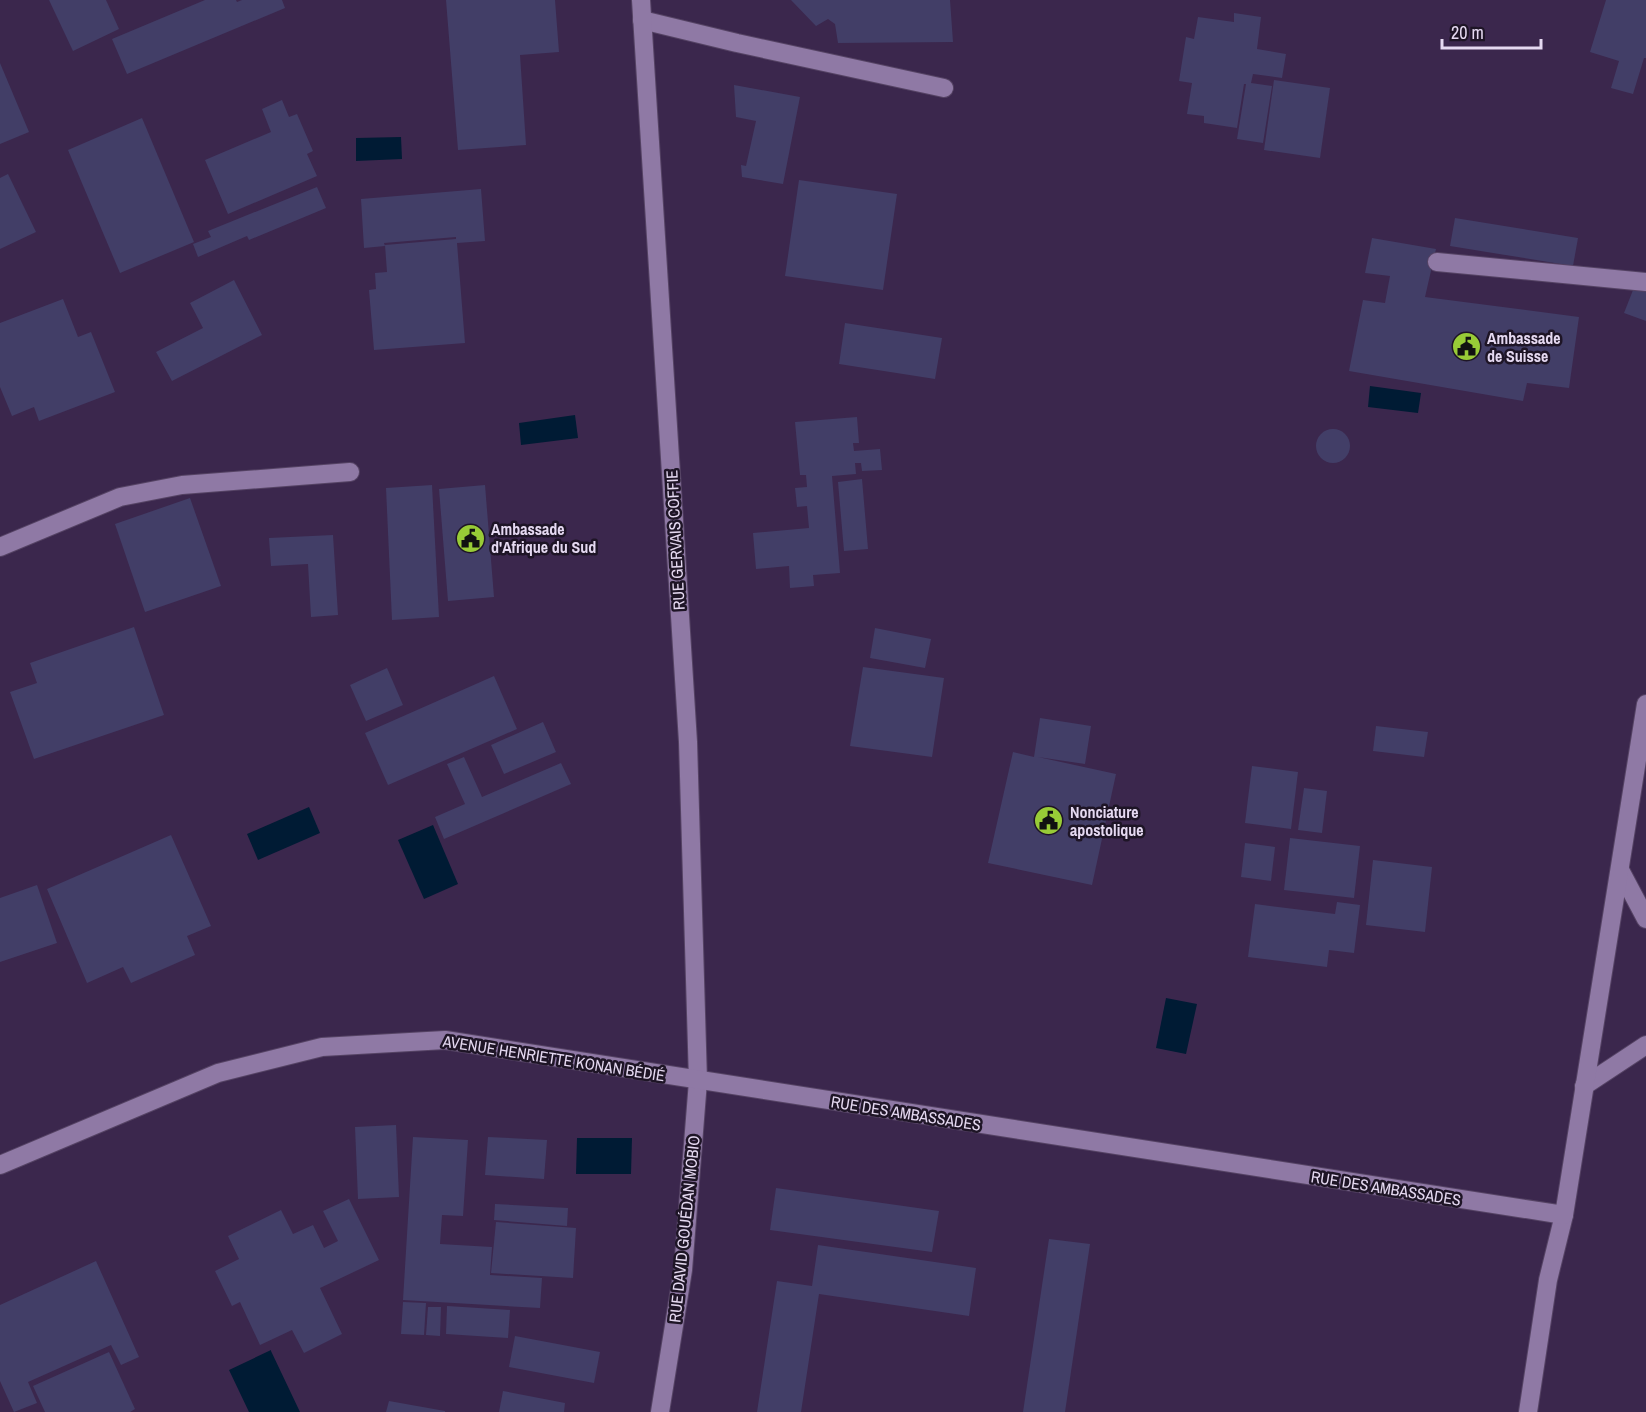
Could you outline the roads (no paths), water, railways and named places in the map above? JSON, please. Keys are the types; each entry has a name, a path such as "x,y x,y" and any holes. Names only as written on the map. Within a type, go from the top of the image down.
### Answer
{"street":[{"name":"RUE GERVAIS COFFIE","path":"641,0 688,742 698,1081"},
{"path":"642,20 944,88"},
{"path":"1437,262 1646,282"},
{"path":"0,547 120,497 182,484 350,472"},
{"path":"1528,1412 1548,1280 1564,1215 1646,704"},
{"path":"1620,870 1646,920"},
{"name":"AVENUE HENRIETTE KONAN BÉDIÉ","path":"0,1166 218,1073 322,1047 445,1040 698,1081"},
{"path":"1584,1086 1646,1045"},
{"name":"RUE DES AMBASSADES","path":"698,1081 1564,1215"},
{"name":"RUE DAVID GOUÉDAN MOBIO","path":"660,1412 683,1270 698,1081"}],"water":[{"path":"401,137 402,159 356,161 356,138"},
{"path":"1370,386 1421,393 1418,413 1368,407"},
{"path":"575,415 578,438 521,445 519,423"},
{"path":"309,807 320,833 258,860 247,834"},
{"path":"433,825 458,884 424,899 398,840"},
{"path":"1166,998 1197,1004 1186,1054 1156,1048"},
{"path":"577,1138 632,1138 631,1174 576,1174"},
{"path":"271,1350 300,1412 249,1412 229,1370"}],"place":[{"name":"Ambassade de Suisse","path":"1466,347"},
{"name":"Ambassade d'Afrique du Sud","path":"470,538"},
{"name":"Nonciature apostolique","path":"1049,821"}]}
